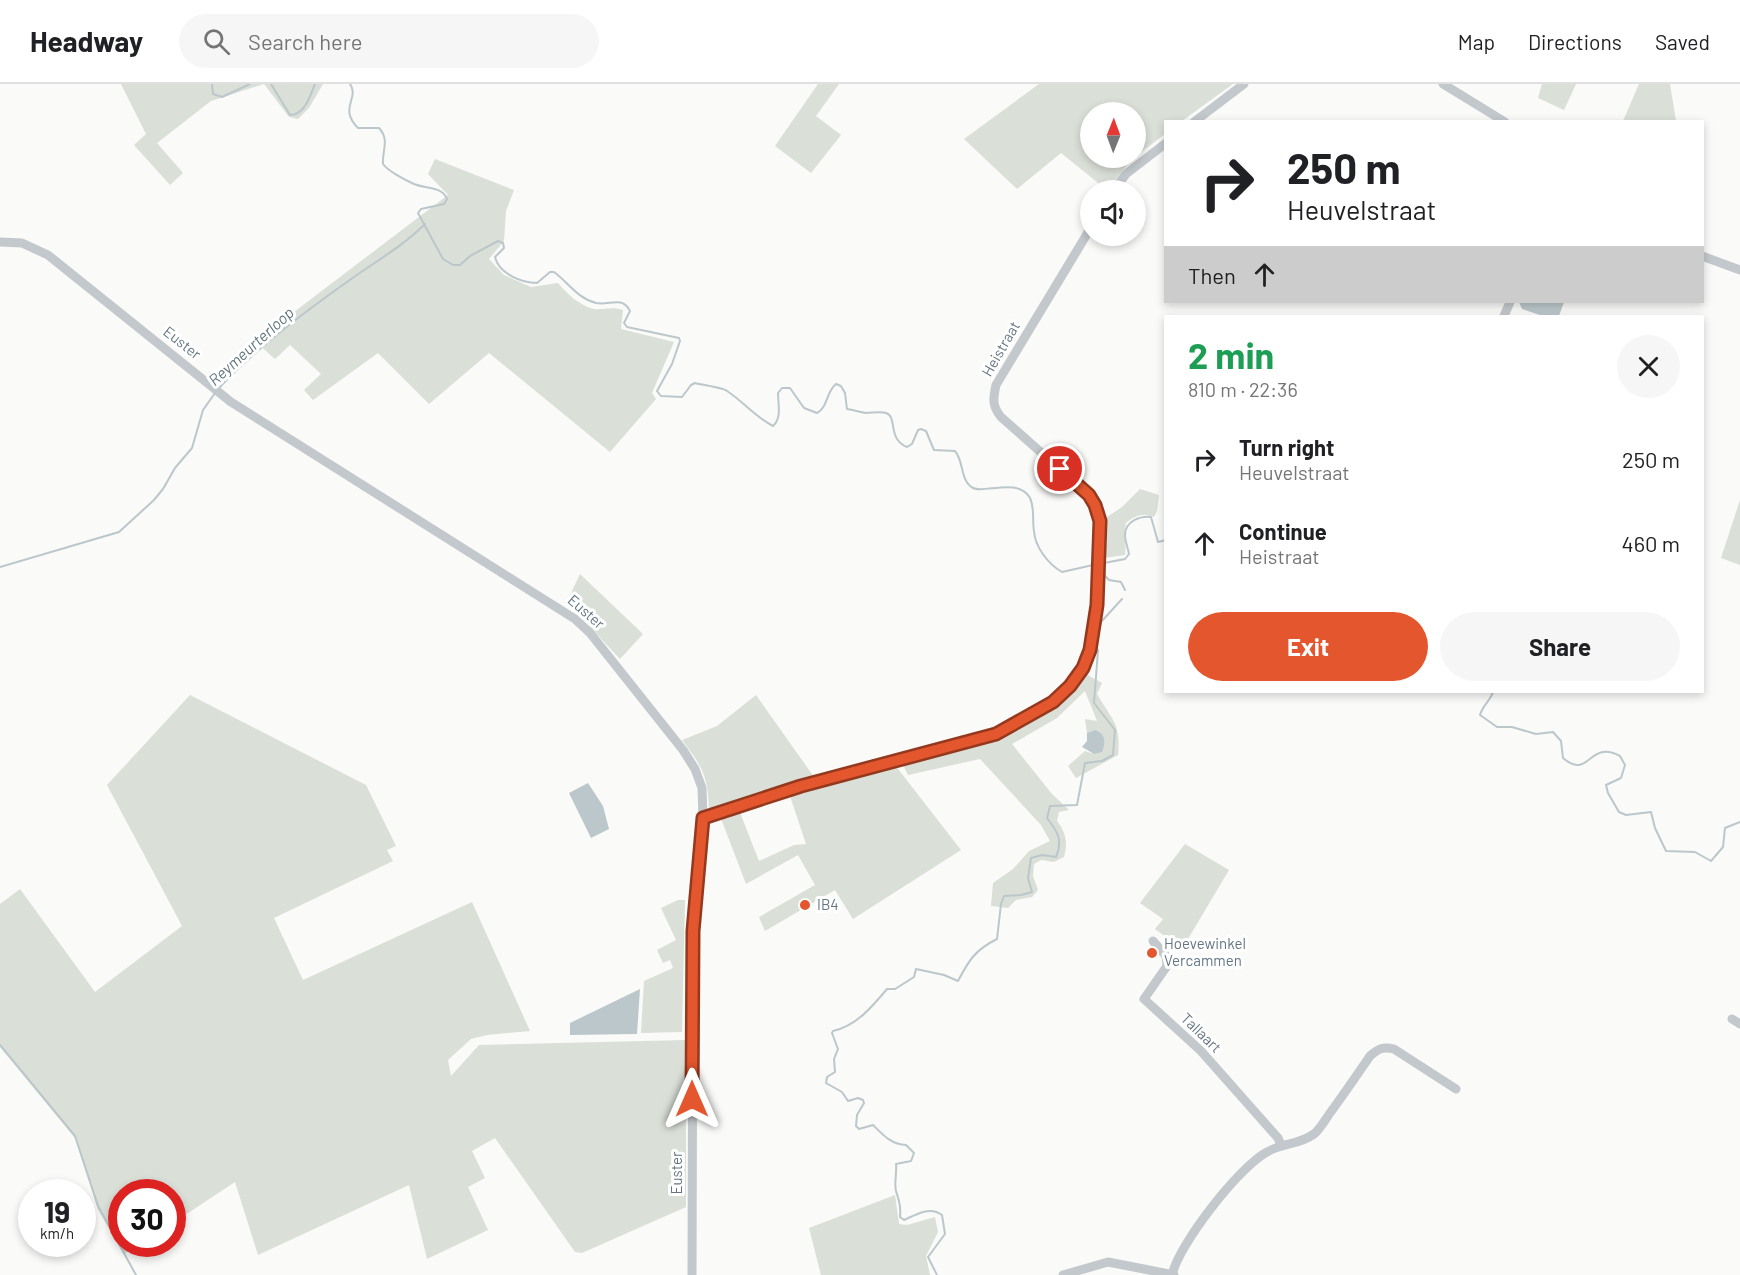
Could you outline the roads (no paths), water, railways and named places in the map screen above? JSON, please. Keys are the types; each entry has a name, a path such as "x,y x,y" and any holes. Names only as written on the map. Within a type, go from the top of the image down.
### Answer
{"street":[{"path":"1197,120 1244,84"},
{"path":"1443,84 1502,120"},
{"path":"1122,180 1164,145"},
{"name":"Euster","path":"0,242 22,243 48,255 231,402 575,619 597,641 683,750 695,769 702,788 703,818 693,931 692,1275"},
{"name":"Heistraat","path":"703,818 801,786 996,734 1043,708 1070,686 1083,668 1090,650 1097,605 1100,521 1095,505 1089,495 1002,417 995,409 993,399 996,385 1080,246"},
{"path":"1704,257 1740,270"},
{"name":"Tallaart","path":"1153,941 1166,956 1167,966 1144,999 1201,1051 1278,1138 1281,1145"},
{"path":"1063,1275 1108,1262 1117,1262 1173,1275 1174,1267 1189,1241 1213,1207 1253,1162 1269,1150 1281,1145 1300,1143 1316,1133 1370,1056 1378,1049 1385,1047 1394,1049 1456,1089"}],"waterway":[{"path":"212,84 213,94 222,97 250,84"},
{"path":"271,84 290,115 300,112 315,84"},
{"path":"350,84 353,94 349,109 352,121 358,128 379,128 382,132 385,141 383,164 385,167 410,182 433,188 445,195 447,199 444,204 421,209 418,213 443,259 453,265 460,265 470,256 498,241 503,243 504,248 495,257 506,273 537,283 550,272 554,272 589,301 601,304 619,302 627,306 630,311 624,323 627,327 679,338 672,364 657,391 661,396 682,397 695,383 722,389 773,426 778,419 778,393 782,388 790,388 804,408 817,413 823,407 833,387 836,384 841,386 845,393 847,409 890,415 897,439 907,447 912,444 918,430 921,429 926,431 934,450 955,451 966,481 973,488 1010,487 1025,492 1032,502 1033,527 1037,543 1047,560 1057,569 1062,572 1093,565"},
{"name":"Reymeurterloop","path":"219,388 280,332 425,224"},
{"name":"Reymeurterloop","path":"0,567 119,532 154,500 175,468 192,448 203,410 215,393"},
{"path":"1125,590 1121,582 1109,580 1105,576 1104,563 1125,559 1129,554 1125,535 1130,523 1142,517 1151,517 1158,542 1164,540"},
{"path":"937,1275 928,1257 945,1234 942,1215 928,1211 904,1220 900,1217 895,1188 896,1164 911,1161 914,1153 906,1145 888,1139 873,1125 859,1129 856,1126 857,1115 864,1103 863,1100 858,1098 848,1101 842,1092 826,1083 827,1077 835,1072 834,1059 838,1049 832,1033 863,1015 887,989 895,989 914,977 916,969 944,975 958,981 973,956 997,939 1004,896 1032,892 1028,878 1031,858 1042,855 1056,857 1059,841 1057,832 1047,818 1050,806 1077,805 1085,763 1102,761 1113,755 1115,730 1094,703 1098,650 1095,646 1101,622 1122,599"},
{"path":"1492,693 1480,715 1497,727 1512,727 1536,734 1553,732 1561,741 1563,758 1572,764 1584,763 1601,752 1620,756 1625,765 1621,778 1606,785 1608,793 1619,812 1626,815 1651,812 1655,828 1666,851 1695,852 1711,861 1723,847 1725,828 1740,822"},
{"name":"Reymeurterloop","path":"0,1045 75,1136 98,1206 136,1275"}],"place":[{"name":"IB4","path":"805,905"},
{"name":"Hoevewinkel Vercammen","path":"1152,953"}]}
